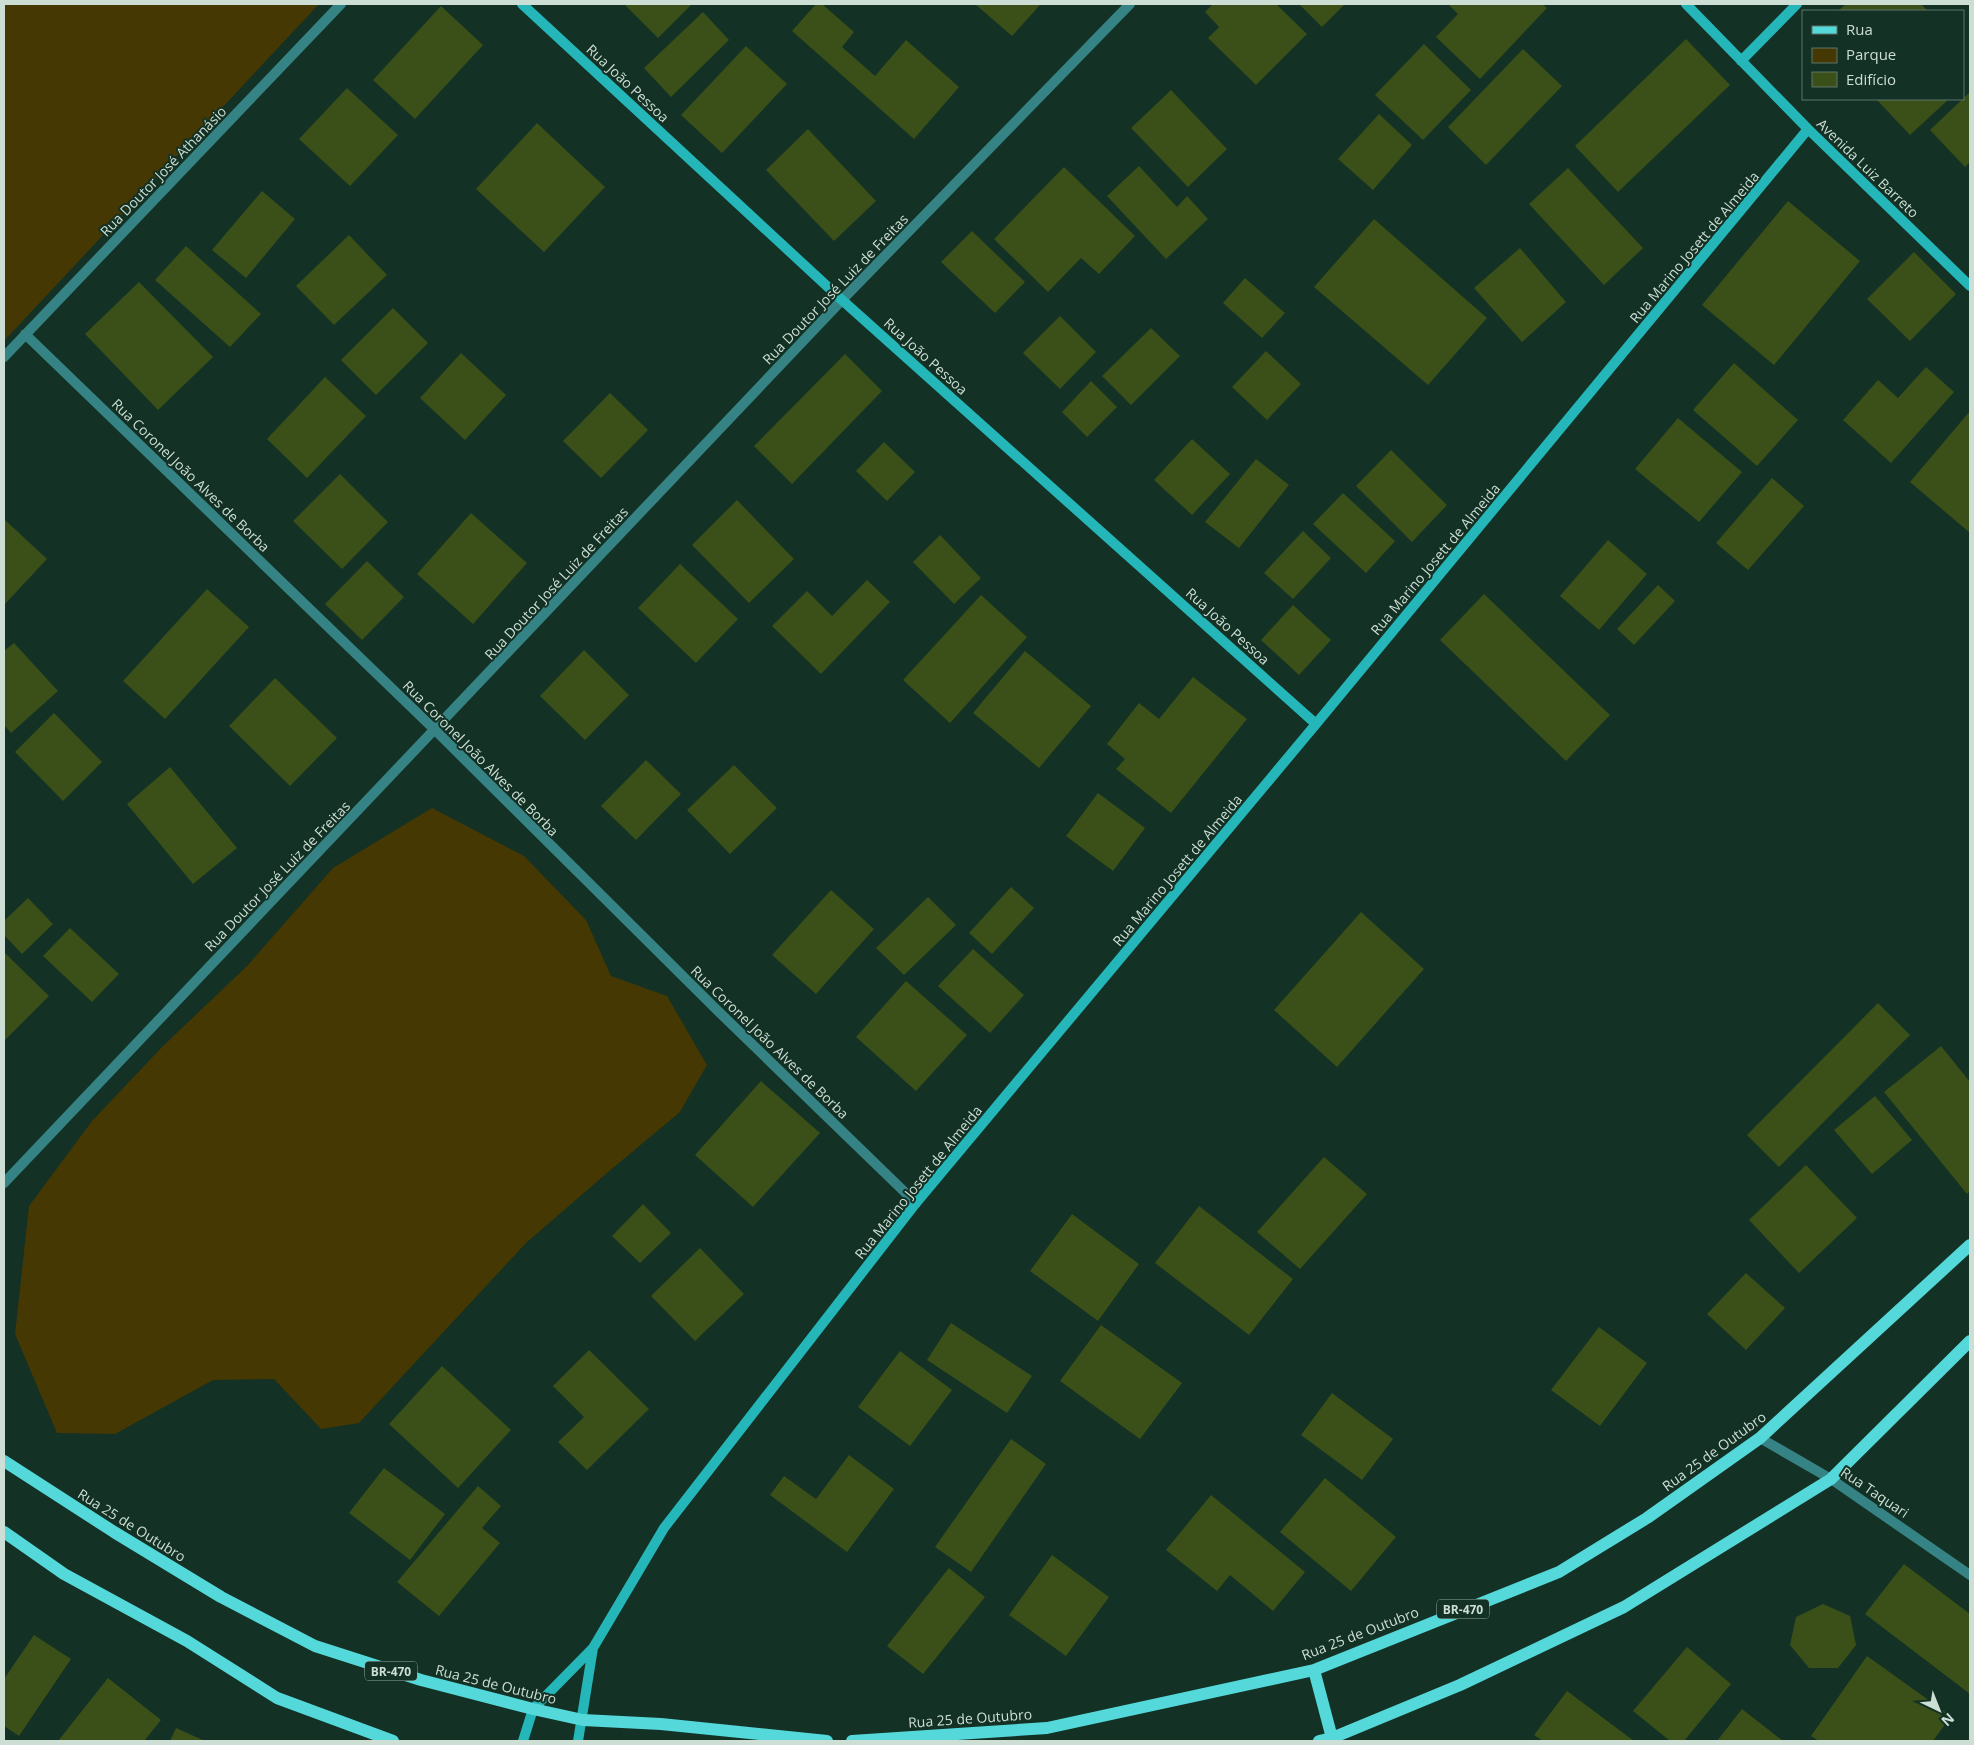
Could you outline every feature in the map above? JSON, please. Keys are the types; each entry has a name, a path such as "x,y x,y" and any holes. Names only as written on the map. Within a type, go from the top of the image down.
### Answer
{"main road":[{"name":"Rua 25 de Outubro","path":"852,1741 1047,1728 1314,1670 1559,1572 1647,1518 1760,1438 1889,1322 1970,1245"},
{"path":"1319,1741 1332,1738 1460,1685 1624,1606 1831,1479 1970,1342"},
{"name":"Rua 25 de Outubro","path":"4,1461 114,1532 221,1597 315,1646 421,1680 583,1720 661,1724 827,1741"},
{"path":"4,1532 64,1574 187,1641 277,1698 393,1741"},
{"path":"1314,1670 1332,1738"}],"street":[{"name":"Rua Doutor José Athanásio","path":"4,357 341,4"},
{"name":"Rua João Pessoa","path":"522,4 842,300 1316,724"},
{"name":"Rua Doutor José Luiz de Freitas","path":"4,1182 842,300 1130,4"},
{"name":"Avenida Luiz Barreto","path":"1686,4 1808,130 1970,286"},
{"path":"1742,61 1797,4"},
{"name":"Rua Marino Josett de Almeida","path":"533,1709 593,1648 664,1528 916,1203 1808,130"},
{"name":"Rua Coronel João Alves de Borba","path":"25,334 435,730 916,1203"},
{"name":"Rua Taquari","path":"1760,1438 1831,1479 1970,1574"},
{"name":"Rua Marino Josett de Almeida","path":"578,1741 583,1720 593,1648"},
{"path":"523,1741 533,1709"}],"green space":[{"path":"4,4 319,4 4,341"},
{"path":"432,808 524,856 586,920 611,976 667,996 707,1065 680,1112 526,1243 359,1423 321,1429 274,1379 213,1380 115,1434 57,1433 15,1334 29,1206 92,1121 163,1046 247,966 333,868"}],"building":[{"path":"624,4 692,4 658,38"},
{"path":"816,4 822,4 854,32 842,47 875,76 906,40 959,87 914,139 792,31"},
{"path":"975,4 1041,4 1012,36"},
{"path":"1213,4 1276,4 1307,34 1256,85 1208,38 1219,27 1205,12"},
{"path":"1299,4 1345,4 1322,27"},
{"path":"1448,4 1542,4 1547,8 1480,79 1436,37 1458,14"},
{"path":"1846,4 1921,4 1927,10 1839,10"},
{"path":"441,6 483,45 415,119 373,80"},
{"path":"703,12 729,40 671,97 644,68"},
{"path":"1686,39 1730,85 1618,192 1575,146"},
{"path":"1424,44 1471,90 1423,140 1375,95"},
{"path":"746,46 787,84 722,153 681,115"},
{"path":"1523,49 1562,86 1486,165 1448,127"},
{"path":"347,88 398,135 350,186 299,139"},
{"path":"1171,90 1227,149 1188,187 1131,128"},
{"path":"1970,92 1970,162 1965,167 1930,130 1962,100 1964,100"},
{"path":"1877,100 1948,100 1910,135"},
{"path":"1379,114 1412,145 1373,190 1338,159"},
{"path":"537,123 605,187 544,252 476,189"},
{"path":"808,129 876,201 834,241 766,170"},
{"path":"1139,166 1177,207 1187,196 1208,219 1166,259 1107,196"},
{"path":"1064,167 1135,236 1099,274 1081,258 1048,292 994,239"},
{"path":"1568,168 1643,248 1604,285 1529,204"},
{"path":"262,191 295,219 246,278 212,250"},
{"path":"1788,201 1860,261 1774,365 1702,305"},
{"path":"1374,219 1487,318 1428,385 1314,287"},
{"path":"972,231 1025,282 995,313 941,262"},
{"path":"349,235 387,275 334,325 296,286"},
{"path":"186,246 261,314 230,347 155,280"},
{"path":"1520,248 1566,302 1522,342 1474,288"},
{"path":"1914,252 1956,294 1910,341 1867,299"},
{"path":"1245,278 1285,313 1262,338 1223,303"},
{"path":"139,282 213,357 158,410 85,334"},
{"path":"393,308 428,343 376,395 341,360"},
{"path":"1060,316 1096,352 1060,389 1023,353"},
{"path":"1151,328 1180,356 1131,405 1102,376"},
{"path":"1266,351 1301,384 1267,420 1232,387"},
{"path":"461,353 506,395 465,440 420,398"},
{"path":"845,354 882,391 792,484 754,446"},
{"path":"1734,363 1798,420 1757,466 1693,410"},
{"path":"1926,367 1954,392 1891,463 1843,420 1878,380 1898,398"},
{"path":"325,377 366,416 307,478 267,439"},
{"path":"1091,381 1117,407 1087,437 1062,412"},
{"path":"610,393 648,430 601,478 563,441"},
{"path":"1970,411 1970,533 1910,482"},
{"path":"1678,418 1742,472 1699,522 1635,469"},
{"path":"1192,439 1230,474 1192,515 1154,480"},
{"path":"884,442 915,472 887,501 856,471"},
{"path":"1391,450 1447,505 1412,542 1356,486"},
{"path":"1256,459 1289,485 1239,548 1205,522"},
{"path":"340,474 388,522 342,569 293,521"},
{"path":"1772,478 1804,506 1748,570 1716,543"},
{"path":"1343,493 1395,541 1366,573 1313,524"},
{"path":"737,500 794,559 749,603 692,545"},
{"path":"471,513 527,563 473,624 417,574"},
{"path":"4,519 47,559 4,605"},
{"path":"1303,531 1331,558 1293,599 1264,573"},
{"path":"940,535 981,578 954,604 913,562"},
{"path":"1608,540 1647,574 1599,630 1560,596"},
{"path":"367,561 404,597 362,640 325,604"},
{"path":"680,564 738,619 696,663 638,608"},
{"path":"867,580 890,602 821,674 772,626 807,591 832,616"},
{"path":"1658,585 1675,601 1634,645 1617,629"},
{"path":"207,589 249,627 165,719 123,681"},
{"path":"1484,594 1610,715 1566,761 1440,640"},
{"path":"981,595 1027,637 950,723 903,680"},
{"path":"1293,605 1331,640 1299,675 1261,640"},
{"path":"14,643 58,691 11,733 4,725 4,651"},
{"path":"584,650 629,695 585,740 540,696"},
{"path":"1025,651 1091,706 1039,768 973,713"},
{"path":"1193,677 1247,719 1171,813 1116,769 1125,759 1107,744 1139,703 1159,719"},
{"path":"275,678 337,738 290,786 229,726"},
{"path":"54,713 102,762 63,801 15,752"},
{"path":"646,760 681,794 636,840 601,806"},
{"path":"734,765 777,808 730,854 687,810"},
{"path":"170,767 237,848 193,884 127,804"},
{"path":"1098,793 1145,828 1113,871 1066,836"},
{"path":"1011,887 1034,908 992,954 969,933"},
{"path":"831,890 874,929 816,994 772,955"},
{"path":"928,897 956,925 904,975 876,948"},
{"path":"28,898 53,924 22,954 4,935 4,921"},
{"path":"1361,912 1424,969 1337,1067 1274,1010"},
{"path":"70,928 119,974 92,1002 43,956"},
{"path":"973,949 1024,995 990,1033 938,986"},
{"path":"4,954 49,996 4,1041"},
{"path":"906,981 967,1035 916,1091 856,1037"},
{"path":"1878,1003 1910,1035 1779,1167 1747,1135"},
{"path":"1941,1046 1970,1082 1970,1191 1967,1194 1884,1092"},
{"path":"761,1081 820,1133 753,1207 695,1155"},
{"path":"1875,1096 1912,1140 1872,1174 1834,1130"},
{"path":"1324,1157 1367,1194 1300,1269 1257,1232"},
{"path":"1806,1165 1857,1218 1799,1273 1749,1220"},
{"path":"643,1204 671,1233 640,1263 612,1236"},
{"path":"1199,1206 1293,1279 1249,1335 1155,1263"},
{"path":"1072,1214 1139,1264 1098,1321 1030,1271"},
{"path":"700,1248 744,1294 695,1341 651,1296"},
{"path":"1746,1273 1785,1308 1746,1350 1707,1314"},
{"path":"951,1323 1032,1376 1007,1413 927,1360"},
{"path":"1101,1325 1182,1383 1140,1439 1060,1381"},
{"path":"1599,1327 1647,1363 1600,1426 1551,1390"},
{"path":"589,1350 649,1409 587,1470 558,1442 584,1417 553,1386"},
{"path":"900,1351 952,1390 910,1446 858,1407"},
{"path":"442,1366 511,1430 458,1488 389,1424"},
{"path":"1332,1393 1393,1439 1362,1480 1301,1435"},
{"path":"1011,1439 1046,1464 971,1572 935,1547"},
{"path":"849,1455 894,1489 847,1552 770,1495 784,1476 816,1499"},
{"path":"384,1468 445,1514 410,1560 349,1513"},
{"path":"1325,1478 1396,1537 1351,1591 1280,1532"},
{"path":"478,1486 501,1506 482,1528 500,1543 439,1616 397,1582"},
{"path":"1211,1495 1305,1572 1273,1611 1230,1575 1217,1591 1166,1550"},
{"path":"1052,1555 1109,1597 1066,1656 1009,1615"},
{"path":"1904,1564 1970,1614 1970,1694 1865,1614"},
{"path":"949,1568 985,1597 923,1674 887,1646"},
{"path":"1823,1604 1850,1616 1856,1645 1838,1668 1809,1668 1790,1645 1796,1617"},
{"path":"34,1635 71,1659 19,1736 4,1726 4,1679"},
{"path":"1687,1647 1731,1684 1684,1741 1670,1741 1633,1711"},
{"path":"1867,1656 1951,1716 1933,1741 1819,1741 1811,1736"},
{"path":"108,1678 161,1720 144,1741 58,1741"},
{"path":"1567,1691 1634,1741 1543,1741 1534,1735"},
{"path":"1742,1709 1783,1741 1717,1741"},
{"path":"176,1728 205,1741 170,1741"}]}
